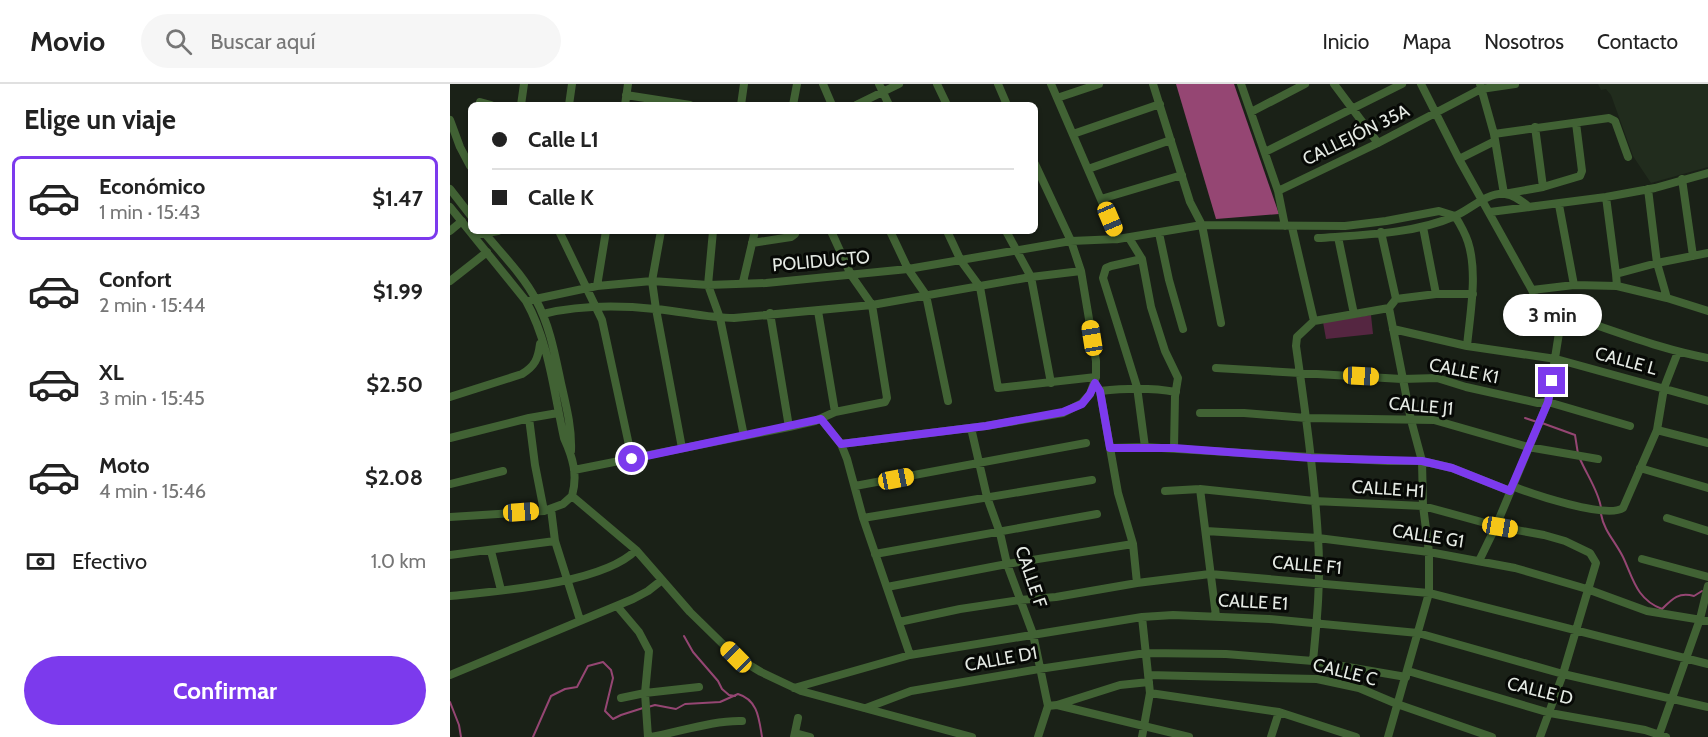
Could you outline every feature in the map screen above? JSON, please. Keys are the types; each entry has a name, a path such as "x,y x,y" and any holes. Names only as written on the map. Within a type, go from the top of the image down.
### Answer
{"street":[{"path":"521,102 524,84"},
{"path":"569,102 572,84"},
{"path":"625,102 628,84"},
{"path":"741,102 744,84"},
{"path":"794,102 797,84"},
{"path":"822,84 831,102"},
{"path":"860,102 881,88 899,84"},
{"path":"937,84 946,102"},
{"path":"998,84 1007,102"},
{"path":"1051,84 1118,239"},
{"path":"1057,98 1100,84"},
{"path":"1154,84 1190,202 1202,225 1217,312 1221,323"},
{"path":"1241,84 1289,226 1314,321"},
{"path":"1251,112 1305,84"},
{"path":"1334,84 1378,143"},
{"path":"1265,152 1402,84"},
{"path":"1420,84 1536,301 1545,308 1562,314 1678,352 1708,358"},
{"name":"CALLEJÓN 35A","path":"1278,191 1436,114 1480,86 1515,84"},
{"path":"1480,86 1494,137 1504,194"},
{"path":"881,88 888,102"},
{"path":"626,95 671,102"},
{"path":"1073,134 1160,104"},
{"path":"1459,159 1494,137 1535,128 1610,118 1615,121 1628,157"},
{"path":"450,120 468,162"},
{"path":"1318,238 1422,227 1455,216 1481,201 1504,194 1543,188 1580,176 1582,171 1576,123"},
{"path":"1535,128 1543,188"},
{"path":"1088,170 1171,140"},
{"path":"1038,170 1071,241 1081,271 1096,361 1097,384 1119,493 1133,544 1137,583"},
{"path":"1490,212 1559,205 1606,197 1648,189 1708,173"},
{"path":"1101,199 1182,175"},
{"path":"1682,179 1693,256"},
{"path":"1648,189 1657,263 1667,298"},
{"path":"450,190 468,212"},
{"path":"1504,194 1517,198 1529,207"},
{"path":"1606,197 1617,286"},
{"path":"1559,205 1574,285"},
{"path":"450,207 468,229"},
{"name":"POLIDUCTO","path":"526,301 597,286 652,281 708,285 908,269 1071,241 1129,238 1202,225 1355,225 1439,211 1455,216"},
{"path":"1455,216 1470,253 1473,294 1467,346"},
{"path":"450,231 462,221"},
{"path":"1422,227 1436,294"},
{"path":"1381,232 1395,299 1389,308 1402,379 1422,461 1423,506 1429,552 1429,593 1388,737"},
{"path":"1159,233 1183,329"},
{"path":"450,516 548,510 563,504 572,496 575,484 571,454 564,438 541,334 535,317 526,301 473,236 478,234"},
{"path":"486,234 536,298 543,314 567,411 572,437 571,454"},
{"path":"560,234 602,320 632,459"},
{"path":"597,286 606,234"},
{"path":"660,234 652,281 682,448"},
{"path":"713,234 708,285 720,318 744,436"},
{"path":"743,282 754,234"},
{"path":"752,243 791,237 795,234"},
{"path":"574,470 789,427 821,419 835,412 885,402 887,398 872,305 851,275 832,234"},
{"path":"891,234 908,269 926,295 948,401"},
{"path":"948,234 961,261 980,287 997,386 1000,388 1051,382 1137,387 1176,392"},
{"path":"1008,234 1031,277 1051,382"},
{"path":"1338,237 1354,314"},
{"path":"1129,238 1142,259 1151,307 1165,351 1178,378 1174,448"},
{"path":"450,281 487,252"},
{"path":"1616,274 1708,252"},
{"path":"1142,259 1106,268 1103,278 1137,387 1144,447"},
{"path":"543,314 595,305 656,309 720,318 818,311 872,305 1031,277 1081,271"},
{"path":"1532,290 1574,285 1617,286 1708,311"},
{"path":"1395,299 1436,294 1473,294"},
{"path":"1313,661 1319,582 1318,538 1311,458 1296,346 1297,338 1314,321 1389,308"},
{"path":"818,311 835,412"},
{"path":"770,313 789,427"},
{"path":"1479,561 1548,402 1562,314"},
{"name":"CALLE L","path":"1393,329 1467,346 1556,359 1708,401"},
{"path":"450,397 522,374 532,368 538,356 541,334"},
{"path":"1110,448 1174,448 1311,458 1422,461 1596,511 1618,511 1623,508 1657,430 1664,388 1678,352"},
{"name":"CALLE K1","path":"1216,368 1402,379 1437,378 1538,403 1548,402 1630,426"},
{"path":"841,444 971,428 1063,412 1082,404 1097,384"},
{"path":"450,438 558,412"},
{"name":"CALLE J1","path":"1200,413 1434,420 1528,447 1598,459"},
{"path":"530,418 536,465 555,541 580,620"},
{"path":"821,419 841,444 863,518 910,655"},
{"name":"CALLE F","path":"971,428 987,497 1000,533 1007,564 1033,634 1039,669 1052,706"},
{"path":"1657,430 1708,443"},
{"path":"855,486 1086,443"},
{"path":"1640,468 1708,488"},
{"path":"450,484 503,471"},
{"path":"863,518 1092,480"},
{"path":"1200,489 1216,616"},
{"name":"CALLE H1","path":"1165,491 1200,489 1314,501 1423,506 1496,526 1544,535 1590,553 1596,563 1587,589"},
{"path":"572,496 636,550 690,612 736,657 794,688 972,737"},
{"path":"875,554 1097,514"},
{"path":"1667,518 1708,531"},
{"name":"CALLE G1","path":"1206,531 1318,538 1429,552 1515,568 1587,589 1647,611 1704,620"},
{"path":"450,555 555,541"},
{"path":"887,587 1007,564 1133,544"},
{"path":"450,596 567,579 606,569 621,562 636,550"},
{"path":"491,551 501,590"},
{"path":"1642,559 1708,577"},
{"name":"CALLE F1","path":"899,622 960,609 1210,574 1429,593 1708,664"},
{"path":"450,675 617,606 648,591 662,580"},
{"path":"1663,736 1671,698 1684,658 1704,620 1708,586"},
{"path":"1540,737 1563,674 1587,589"},
{"path":"617,606 645,640 649,651 645,693 649,737 680,735 729,720 742,721"},
{"name":"CALLE E1","path":"794,688 910,655 1142,617 1173,615 1316,623 1418,633 1563,674 1708,707"},
{"path":"1142,617 1150,693 1142,737"},
{"name":"CALLE D","path":"1146,653 1226,654 1313,661 1407,674 1550,713 1645,729 1663,736"},
{"name":"CALLE D1","path":"866,708 911,691 1146,653"},
{"name":"CALLE C","path":"1052,706 1120,685 1149,679 1317,679 1359,688 1397,704 1492,737"},
{"path":"621,698 699,687"},
{"path":"1150,693 1279,712 1356,737"},
{"path":"1038,737 1052,706 1189,737"},
{"path":"1271,737 1279,712"},
{"path":"798,718 794,735 810,737"}],"shaded area":[{"path":"1176,84 1234,84 1279,214 1216,219"},
{"path":"1598,84 1708,84 1708,167 1651,183 1633,156 1611,95 1606,89 1601,90"},
{"path":"1371,315 1373,334 1326,339 1323,322"}],"waterway":[{"path":"1525,418 1537,422"},
{"path":"1542,423 1575,435 1578,454"},
{"path":"1580,459 1601,508"},
{"path":"1601,514 1636,587 1646,600 1662,609 1676,597 1694,596 1702,591"},
{"path":"684,636 693,652 722,689 729,695 735,696"},
{"path":"533,737 551,696 565,689 577,687 588,666 603,662 611,670 613,678 605,711 613,719 643,708"},
{"path":"648,707 655,705 676,709 685,704 720,702 738,694 754,705 762,737"},
{"path":"450,702 461,737"}],"route":[{"path":"632,459 821,419 841,444 986,426 1063,412 1082,404 1095,383 1100,391 1110,448 1174,448 1311,458 1422,461 1452,468 1510,491 1548,402 1552,381"}]}
